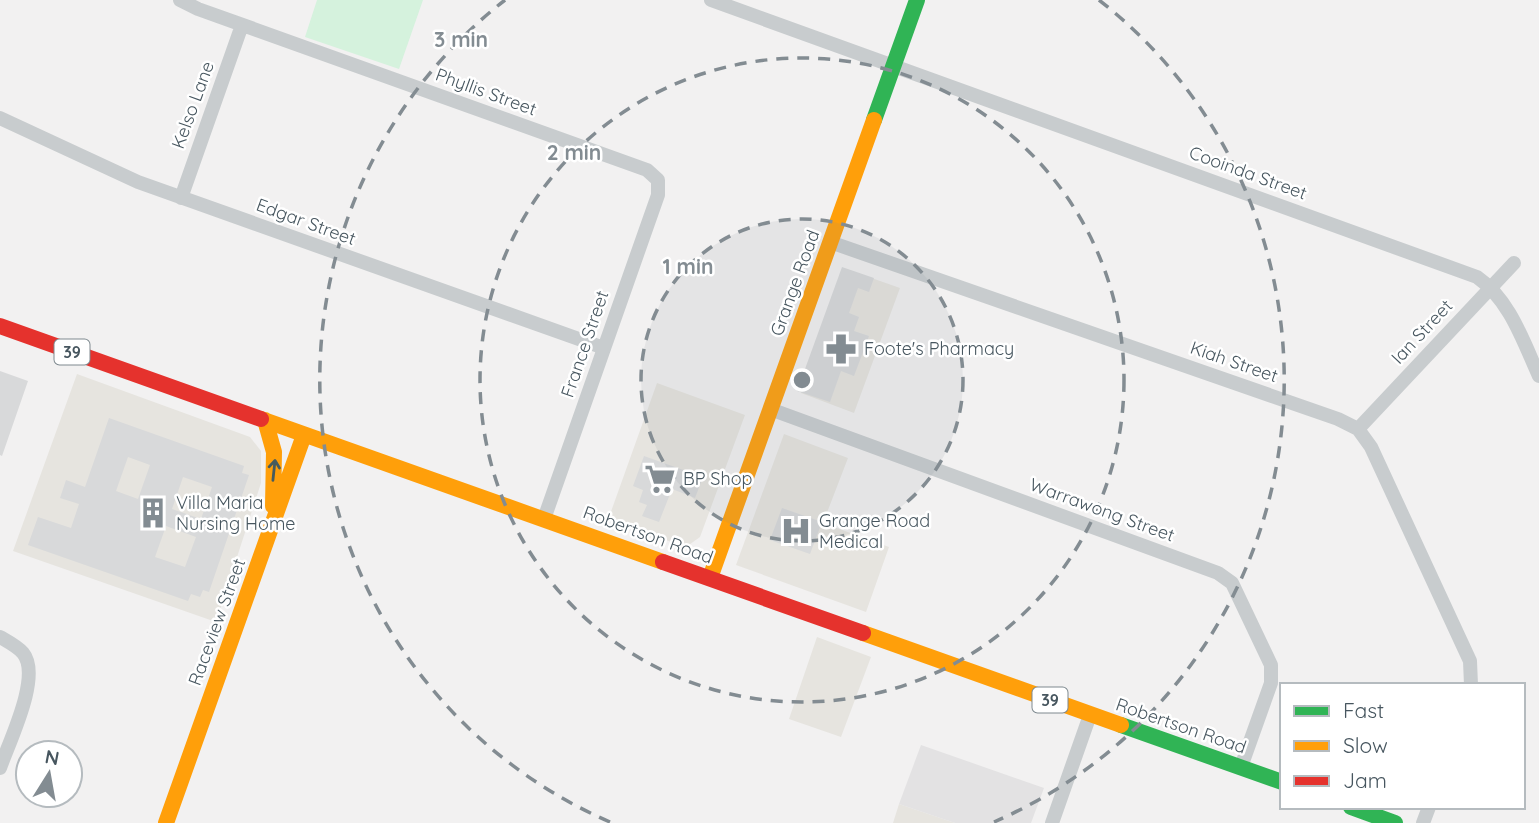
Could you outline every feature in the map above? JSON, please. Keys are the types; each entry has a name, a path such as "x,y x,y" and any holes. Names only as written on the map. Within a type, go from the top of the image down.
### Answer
{"main road":[{"name":"Grange Road","path":"710,578 917,0"},
{"name":"Robertson Road","path":"0,326 1280,781"},
{"path":"265,420 272,432 275,446 272,489 274,522"},
{"name":"Raceview Street","path":"166,823 304,435"},
{"path":"1356,809 1395,823"}],"street":[{"name":"Phyllis Street","path":"180,0 198,9 647,170 657,180"},
{"name":"Cooinda Street","path":"711,0 1478,277 1502,300 1539,376"},
{"name":"Kelso Lane","path":"181,198 242,25"},
{"name":"Edgar Street","path":"0,118 138,182 604,348"},
{"name":"France Street","path":"544,519 658,195 657,180"},
{"name":"Kiah Street","path":"830,242 1325,414 1358,429"},
{"name":"Ian Street","path":"1358,429 1514,262"},
{"name":"Warrawong Street","path":"771,409 1218,573 1232,583 1271,665 1271,683 1241,767"},
{"path":"1358,429 1371,447 1470,661 1471,683"},
{"path":"0,637 23,653 30,672 25,698 0,768"},
{"path":"1052,823 1090,715"}],"shaded area":[{"path":"846,269 900,288 854,413 801,393"},
{"path":"77,374 250,437 261,451 261,483 216,622 13,551"},
{"path":"657,383 745,415 700,537 686,547 608,520"},
{"path":"784,434 848,458 823,523 889,547 866,612 736,565"},
{"path":"817,637 871,657 841,737 789,719"},
{"path":"921,745 1044,788 1031,823 955,823 899,804"},
{"path":"899,804 955,823 893,823"}],"green space":[{"path":"317,0 423,0 399,69 305,37"}],"building":[{"path":"842,267 874,278 869,292 858,288 849,313 859,317 854,331 869,336 854,376 841,371 830,402 797,391"},
{"path":"0,371 28,381 2,456 0,455"},
{"name":"Villa Maria Nursing Home","path":"109,418 244,466 242,473 249,475 209,592 203,590 200,597 191,594 188,601 28,545 38,517 71,528 79,504 60,498 66,480 85,487","holes":["128,457 150,465 138,499 116,491","183,477 212,487 201,519 172,509","166,526 196,537 185,567 155,557"]},
{"path":"644,456 703,477 695,498 672,489 659,522 642,516 647,505 639,502 643,490 633,486"},
{"name":"Grange Road Medical","path":"782,508 822,522 810,554 770,540"}],"traffic: fast":[{"path":"874,120 917,0"},
{"path":"1121,725 1280,781"},
{"path":"1356,809 1395,823"}],"traffic: slow":[{"path":"710,578 874,120"},
{"path":"261,419 663,562"},
{"path":"265,420 274,452 273,506"},
{"path":"166,823 304,435"},
{"path":"863,633 1121,725"}],"traffic: jam":[{"path":"0,326 261,419"},
{"path":"663,562 863,633"}],"place":[{"name":"Foote's Pharmacy","path":"841,349"},
{"name":"BP Shop","path":"660,479"},
{"name":"Villa Maria Nursing Home","path":"153,513"},
{"name":"Grange Road Medical","path":"796,531"}]}
